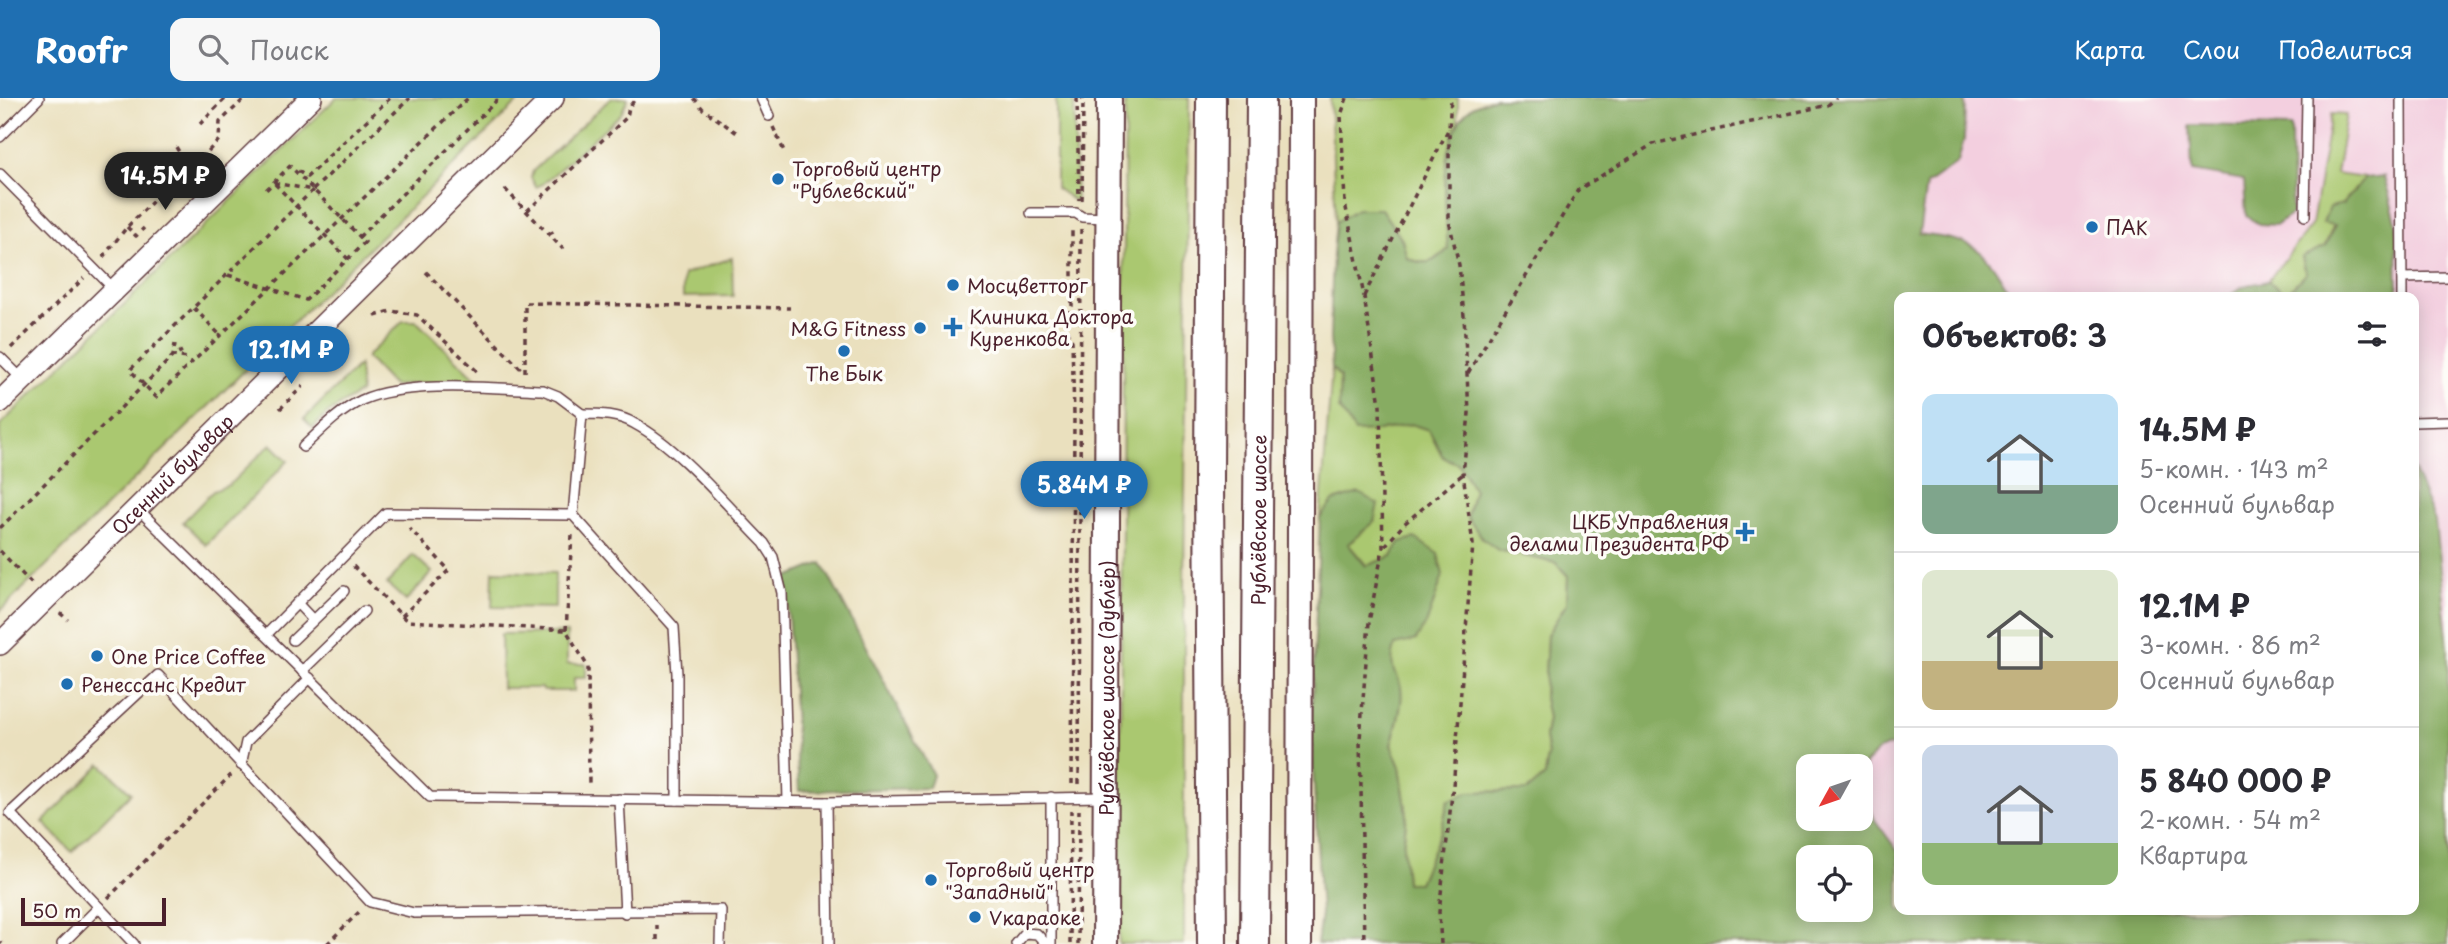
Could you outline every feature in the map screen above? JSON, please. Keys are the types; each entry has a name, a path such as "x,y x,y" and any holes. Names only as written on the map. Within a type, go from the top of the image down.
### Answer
{"main road":[{"name":"Рублёвское шоссе (дублёр)","path":"1105,944 1109,98"},
{"path":"1211,98 1209,480 1212,944"},
{"name":"Рублёвское шоссе","path":"1255,944 1261,98"},
{"path":"1299,944 1301,98"}],"street":[{"path":"0,402 311,98"},
{"name":"Осенний бульвар","path":"0,644 554,98"}],"lane":[{"path":"0,137 39,98"},
{"path":"761,98 769,116"},
{"path":"2305,216 2307,98"},
{"path":"2401,98 2402,292"},
{"path":"0,174 116,290"},
{"path":"1031,213 1108,218"},
{"path":"2402,278 2448,277"},
{"path":"0,357 23,380"},
{"path":"303,447 336,416 362,400 387,393 419,389 494,388 543,390 558,396 582,414 609,414 634,423 671,450 764,543 773,557 782,593 788,801"},
{"path":"582,414 573,515 674,627 677,674 677,800"},
{"path":"2419,422 2448,421"},
{"path":"138,509 430,797 827,802 1105,797"},
{"path":"266,635 386,513 573,515"},
{"path":"293,640 344,591"},
{"path":"297,603 313,620"},
{"path":"302,671 364,611"},
{"path":"134,944 10,813 158,675 370,902 414,913 721,910 720,944"},
{"path":"241,765 246,742 310,678"},
{"path":"1051,797 1051,944"},
{"path":"620,799 625,913"},
{"path":"827,802 829,944"},
{"path":"62,944 99,907"},
{"path":"1016,944 1026,933 1037,934 1046,944"}],"path":[{"path":"200,124 226,98"},
{"path":"0,357 93,268 127,227 175,179 190,170 219,140 220,122 245,98"},
{"path":"290,166 307,177 390,98"},
{"path":"410,98 130,370 156,397 468,98"},
{"path":"359,237 499,98"},
{"path":"527,211 627,117 629,107 636,98"},
{"path":"694,98 703,109 740,135"},
{"path":"1070,944 1075,797 1079,215 1077,98"},
{"path":"1078,944 1074,415 1072,341 1067,330 1067,317 1072,306 1072,225 1079,215 1083,98"},
{"path":"1347,98 1341,115 1345,203 1364,296 1380,405 1383,548 1369,622 1360,739 1364,944"},
{"path":"1441,944 1438,912 1454,776 1472,544 1463,474 1469,413 1467,375 1459,265 1449,221 1451,98"},
{"path":"1467,375 1578,190 1653,145 1828,105 1836,98"},
{"path":"769,116 783,151"},
{"path":"1364,296 1449,128"},
{"path":"176,147 190,170"},
{"path":"228,275 306,300 365,242 290,166"},
{"path":"265,191 290,166"},
{"path":"274,183 313,190"},
{"path":"274,183 348,259"},
{"path":"505,189 564,249"},
{"path":"127,227 136,236 144,228"},
{"path":"549,234 558,230"},
{"path":"426,272 525,372 525,303 790,308"},
{"path":"194,309 221,336"},
{"path":"375,316 391,311 417,315 494,388"},
{"path":"173,356 175,344"},
{"path":"0,528 173,356 182,351"},
{"path":"173,356 188,358"},
{"path":"279,409 303,386"},
{"path":"0,528 146,387"},
{"path":"1383,548 1404,524 1463,474"},
{"path":"395,513 449,569 402,616"},
{"path":"572,535 566,630 588,667 590,799"},
{"path":"344,556 407,621 566,630"},
{"path":"99,907 241,765"},
{"path":"327,944 370,902"},
{"path":"657,912 657,944"}],"shaded area":[{"name":"ЦКБ Управления делами Президента РФ","path":"1936,98 2448,98 2448,944 1488,944 1489,790"}],"green space":[{"path":"336,98 522,98 0,611 0,425"},
{"path":"611,98 628,98 621,114 543,184 536,187 531,178 533,171"},
{"path":"1056,98 1074,98 1076,202 1056,188"},
{"path":"1125,98 1189,98 1184,588 1184,944 1119,944"},
{"path":"1330,98 1458,98 1458,124 1449,152 1445,187 1448,249 1438,257 1429,262 1407,258 1402,240 1381,209 1357,209 1336,222"},
{"name":"ЦКБ Управления делами Президента РФ","path":"1496,98 1965,98 1964,139 1958,162 1926,185 1919,234 1952,239 1974,248 1991,264 2009,292 1894,292 1894,744 1879,750 1873,756 1796,754 1796,831 1873,831 1873,815 1894,846 1894,915 2419,915 2419,483 2435,521 2448,647 2448,944 1317,944 1321,914 1311,730 1320,518 1333,501 1359,493 1378,504 1374,522 1348,544 1366,566 1392,556 1400,542 1415,538 1438,554 1443,575 1427,622 1416,640 1395,645 1393,654 1393,665 1402,694 1391,745 1400,767 1407,815 1403,846 1406,883 1419,883 1441,832 1448,801 1468,792 1527,791 1545,776 1548,755 1545,737 1548,718 1544,698 1547,635 1567,603 1568,576 1556,563 1498,550 1483,539 1467,517 1474,490 1459,464 1443,457 1429,430 1411,424 1378,431 1355,432 1339,408 1340,377 1332,368 1330,338 1336,222 1357,209 1381,209 1402,240 1407,258 1429,262 1439,257 1448,249 1445,195 1448,155 1460,120 1471,108"},
{"path":"2331,114 2346,115 2336,174 2365,178 2342,204 2325,246 2302,257 2306,273 2288,292 2283,292 2268,281 2312,224"},
{"path":"2190,125 2291,127 2292,214 2276,225 2259,224 2246,216 2244,180 2192,171"},
{"path":"2384,176 2397,225 2398,292 2288,292 2306,273 2302,257 2325,246 2335,225 2323,223 2329,207 2343,204 2365,178"},
{"path":"732,258 733,296 683,297 683,275"},
{"path":"2268,281 2283,292 2235,292 2243,286"},
{"path":"403,321 416,321 481,383 419,383 393,386 366,357"},
{"path":"359,365 361,392 328,413 313,428 304,419"},
{"path":"1332,368 1340,377 1339,409 1378,431 1411,424 1429,430 1443,457 1459,464 1474,491 1467,517 1498,550 1556,563 1568,576 1567,603 1547,635 1544,698 1548,718 1545,737 1548,755 1545,776 1527,791 1468,792 1448,801 1441,832 1419,883 1406,883 1403,846 1407,815 1400,767 1391,745 1397,725 1401,690 1390,665 1395,644 1392,556 1367,566 1348,544 1374,522 1320,518"},
{"path":"271,444 288,461 206,545 183,522 213,491 229,485"},
{"path":"413,555 432,572 406,601 387,584"},
{"path":"822,563 933,775 929,788 799,791 786,578"},
{"path":"493,571 555,573 555,608 492,607"},
{"path":"567,633 567,664 586,664 586,678 574,678 574,691 502,688 501,634"},
{"path":"101,764 131,793 72,852 43,822"}],"place":[{"name":"Торговый центр \"Рублевский\"","path":"778,179"},
{"name":"ПАК","path":"2092,227"},
{"name":"Мосцветторг","path":"953,285"},
{"name":"Клиника Доктора Куренкова","path":"953,327"},
{"name":"M&G Fitness","path":"920,328"},
{"name":"The Бык","path":"844,351"},
{"name":"ЦКБ Управления делами Президента РФ","path":"1745,532"},
{"name":"One Price Coffee","path":"97,656"},
{"name":"Ренессанс Кредит","path":"67,684"},
{"name":"Торговый центр \"Западный\"","path":"931,880"},
{"name":"Vкараоке","path":"975,917"}]}
